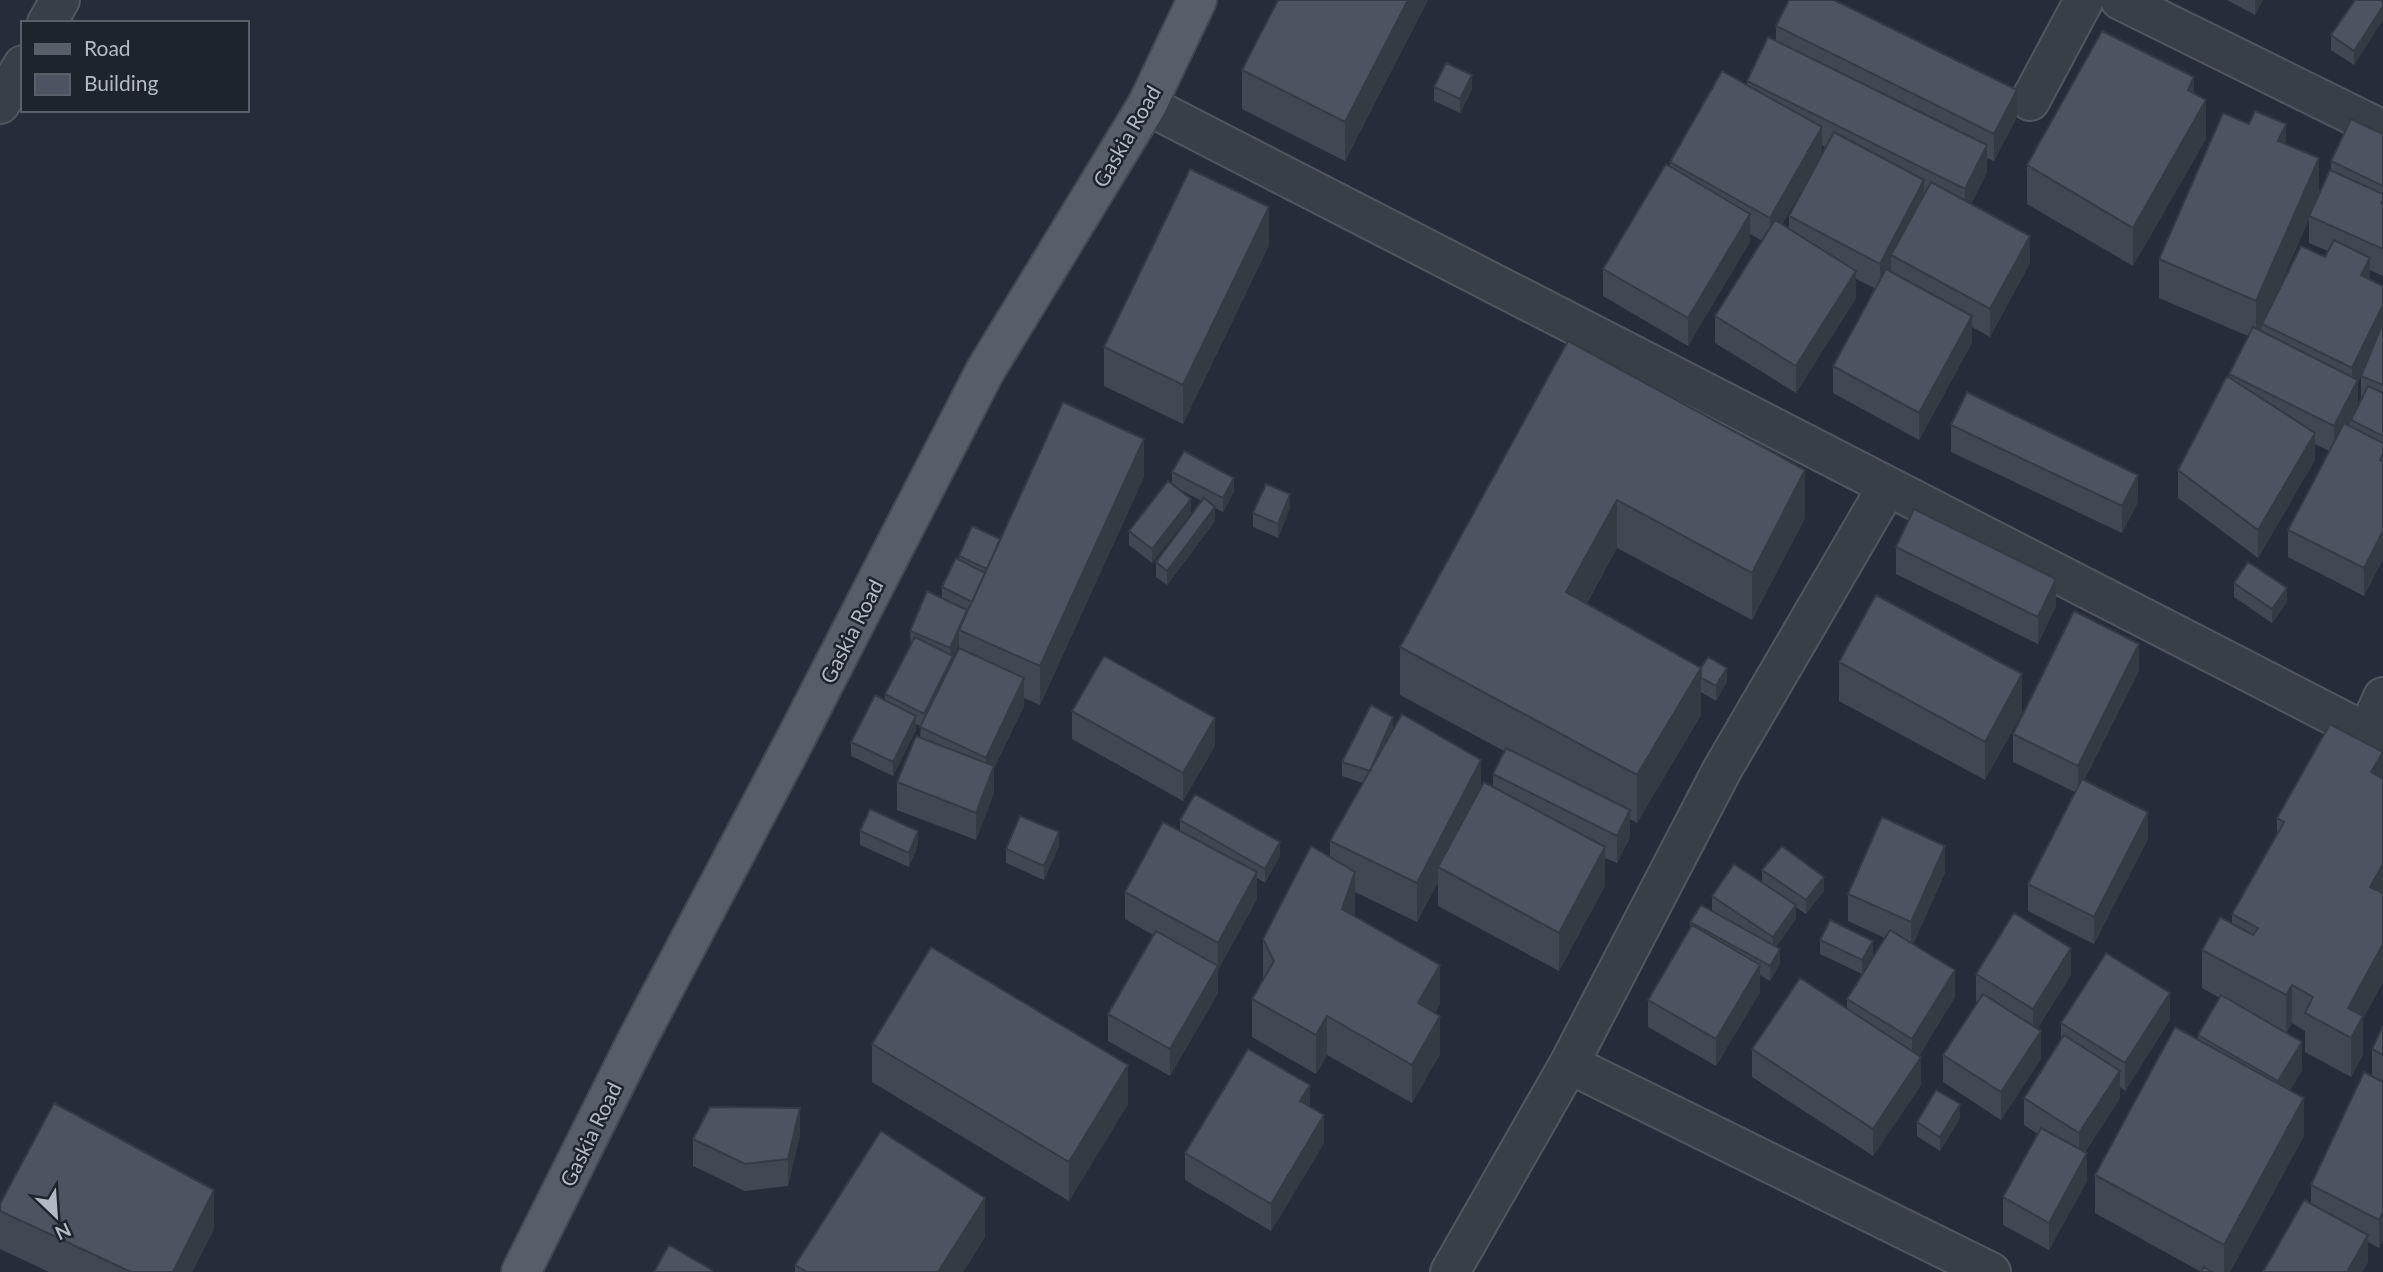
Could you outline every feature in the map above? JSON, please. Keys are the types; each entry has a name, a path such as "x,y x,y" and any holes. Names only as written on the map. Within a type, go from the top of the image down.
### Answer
{"main road":[{"name":"Gaskia Road","path":"522,1272 636,1040 795,740 985,371 1147,105 1197,0"}],"street":[{"path":"48,21 60,0"},
{"path":"2030,101 2084,0"},
{"path":"2120,0 2383,130"},
{"path":"0,104 21,68"},
{"path":"1147,105 2375,737 2383,697"},
{"path":"1450,1272 1569,1064 1722,770 1887,487"},
{"path":"1569,1064 1991,1272"}],"building":[{"path":"1278,0 1408,0 1345,122 1242,70"},
{"path":"1789,0 1834,0 2017,90 1994,134 1776,26"},
{"path":"2355,0 2381,0 2383,6 2354,51 2331,35"},
{"path":"2102,31 2194,77 2188,90 2206,100 2133,228 2027,165"},
{"path":"1768,37 1987,145 1965,189 1747,81"},
{"path":"1446,63 1472,75 1460,99 1434,87"},
{"path":"1722,71 1822,127 1770,218 1670,162"},
{"path":"2255,111 2286,124 2278,141 2319,158 2256,301 2159,259 2223,113 2249,124"},
{"path":"2351,119 2383,134 2383,186 2331,161"},
{"path":"1834,132 1924,180 1880,264 1789,216"},
{"path":"1666,164 1750,214 1688,318 1603,269"},
{"path":"1190,169 1269,207 1183,385 1104,347"},
{"path":"2330,170 2383,194 2383,249 2309,216"},
{"path":"1931,182 2030,236 1990,309 1891,255"},
{"path":"1775,220 1856,271 1796,366 1715,316"},
{"path":"2334,240 2370,258 2361,275 2383,286 2383,305 2352,368 2262,324 2301,246 2325,257"},
{"path":"1886,269 1972,316 1919,413 1833,366"},
{"path":"2383,323 2383,385 2361,376"},
{"path":"2253,327 2358,380 2334,426 2229,374"},
{"path":"1568,341 1805,470 1752,573 1617,500 1566,592 1701,668 1637,775 1400,647"},
{"path":"2227,376 2315,433 2258,530 2178,470"},
{"path":"2368,386 2383,393 2383,436 2351,420"},
{"path":"1967,392 2138,475 2122,506 1951,425"},
{"path":"1063,402 1144,439 1040,666 959,630"},
{"path":"2344,423 2383,443 2380,460 2383,461 2383,531 2364,568 2288,530"},
{"path":"1184,451 1234,478 1223,498 1172,472"},
{"path":"1168,481 1191,499 1152,549 1129,531"},
{"path":"1266,484 1290,494 1278,524 1253,513"},
{"path":"1204,498 1215,507 1167,571 1156,562"},
{"path":"1914,509 2056,579 2038,617 1896,547"},
{"path":"972,526 1000,539 987,569 959,556"},
{"path":"956,558 985,573 972,602 942,587"},
{"path":"2248,562 2287,588 2272,609 2234,583"},
{"path":"927,591 967,610 950,648 910,631"},
{"path":"1876,595 2022,674 1985,742 1839,662"},
{"path":"2074,611 2139,644 2078,766 2013,734"},
{"path":"915,637 953,656 924,714 885,694"},
{"path":"959,648 1024,678 986,758 920,727"},
{"path":"1104,656 1215,718 1183,773 1072,711"},
{"path":"1708,657 1727,668 1716,686 1701,678 1701,668"},
{"path":"875,695 916,716 893,762 851,742"},
{"path":"1371,705 1393,717 1370,771 1342,762"},
{"path":"1402,714 1481,760 1417,883 1330,841"},
{"path":"2330,724 2383,752 2371,772 2383,779 2383,864 2370,887 2383,893 2383,944 2348,1008 2363,1016 2351,1038 2305,1013 2313,997 2292,985 2286,995 2202,950 2220,917 2253,935 2258,928 2232,914 2284,822 2277,818"},
{"path":"916,736 994,766 976,813 897,782"},
{"path":"1506,748 1630,810 1617,836 1493,774"},
{"path":"2082,779 2148,812 2094,917 2028,884"},
{"path":"1484,782 1605,847 1559,933 1438,867"},
{"path":"1195,794 1280,842 1265,869 1180,820"},
{"path":"870,809 918,831 909,853 860,831"},
{"path":"1020,816 1059,832 1044,866 1006,849"},
{"path":"1882,817 1945,846 1911,922 1848,894"},
{"path":"1163,822 1257,872 1218,943 1125,892"},
{"path":"1311,846 1355,872 1342,909 1440,965 1418,1003 1440,1016 1412,1065 1327,1016 1316,1035 1252,999 1274,961 1263,939"},
{"path":"1782,846 1824,877 1806,900 1762,870"},
{"path":"1734,864 1796,905 1773,937 1712,896"},
{"path":"1701,905 1780,949 1770,966 1690,922"},
{"path":"2014,913 2071,948 2033,1009 1976,974"},
{"path":"1830,920 1873,941 1862,960 1820,940"},
{"path":"1692,925 1760,965 1716,1039 1648,1000"},
{"path":"1890,930 1955,970 1912,1039 1847,999"},
{"path":"1156,931 1218,966 1170,1049 1108,1014"},
{"path":"931,947 1128,1065 1069,1162 872,1044"},
{"path":"2106,953 2170,993 2125,1063 2061,1023"},
{"path":"1800,978 1921,1057 1873,1129 1752,1049"},
{"path":"1983,994 2041,1031 2001,1092 1943,1055"},
{"path":"2221,995 2302,1042 2278,1081 2198,1035"},
{"path":"2383,1026 2383,1055 2372,1049"},
{"path":"2175,1027 2304,1098 2224,1245 2095,1175"},
{"path":"2064,1035 2120,1071 2079,1133 2024,1098"},
{"path":"1248,1049 1310,1085 1300,1101 1324,1115 1271,1204 1185,1153"},
{"path":"2364,1072 2383,1082 2383,1212 2379,1220 2311,1185"},
{"path":"1936,1090 1960,1104 1940,1137 1917,1122"},
{"path":"54,1103 214,1190 173,1272 131,1272 0,1211 0,1204"},
{"path":"710,1107 800,1108 788,1159 745,1164 693,1139"},
{"path":"2041,1128 2087,1153 2049,1223 2003,1197"},
{"path":"881,1131 985,1198 938,1272 807,1272 795,1265"},
{"path":"2304,1200 2368,1235 2347,1272 2263,1272"},
{"path":"669,1245 712,1270 711,1272 654,1272"}]}
